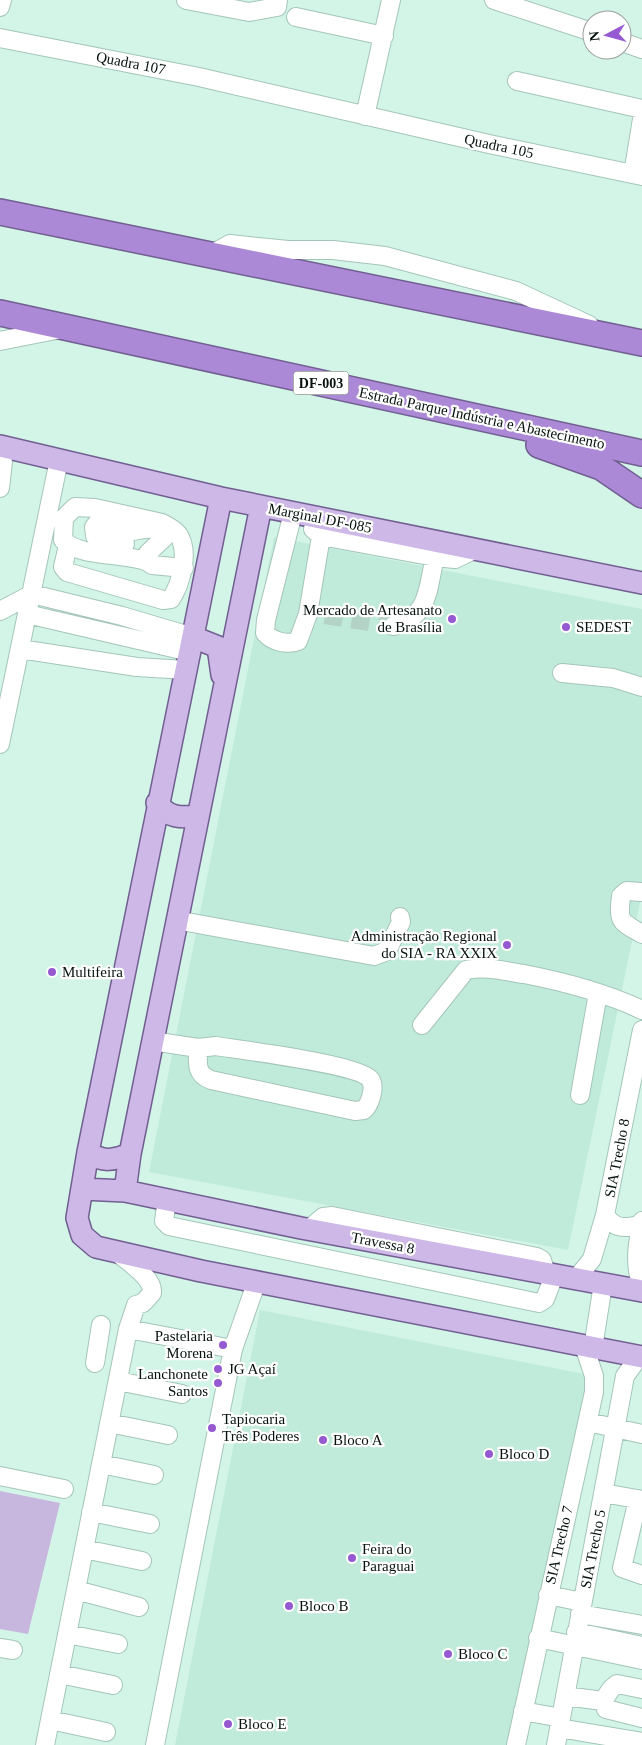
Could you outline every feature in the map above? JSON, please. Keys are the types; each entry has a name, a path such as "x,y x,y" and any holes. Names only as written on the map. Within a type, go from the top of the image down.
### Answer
{"highway":[{"path":"0,212 642,343"},
{"name":"Estrada Parque Indústria e Abastecimento","path":"0,313 642,453"},
{"path":"372,394 566,454 601,467 642,495"}],"main road":[{"name":"Marginal DF-085","path":"0,446 221,498 642,583"},
{"path":"221,498 157,803 88,1152 77,1218 82,1235 96,1247 118,1253 641,1357"},
{"path":"125,1191 130,1154 176,920 261,506"},
{"path":"190,653 218,647 223,697"},
{"path":"157,803 170,815 185,818 198,816"},
{"path":"88,1152 95,1157 106,1160 115,1160 130,1154"},
{"name":"Travessa 8","path":"82,1189 125,1191 309,1229 550,1275 642,1289"}],"street":[{"path":"0,7 2,0"},
{"path":"186,0 249,12 277,7 278,0"},
{"path":"365,116 391,0"},
{"path":"494,0 582,29"},
{"path":"296,17 384,36"},
{"name":"Quadra 107","path":"0,38 200,77 262,92"},
{"path":"517,81 642,109"},
{"name":"Quadra 105","path":"262,92 637,175"},
{"path":"637,175 642,119"},
{"path":"210,255 230,244 288,250 333,250 385,256 516,291 612,336"},
{"path":"0,341 64,328"},
{"path":"0,446 2,462 0,488"},
{"path":"0,744 59,460"},
{"path":"68,545 64,570 168,601 173,597 184,568 182,543 177,532 162,523 143,524 131,534 122,523 95,508 75,507 64,518 63,540 68,545 80,550 142,559 152,565 184,568"},
{"path":"300,514 321,536 435,557 455,558 476,549"},
{"path":"300,514 266,620 265,633 270,639 291,644 298,641 316,614 321,536"},
{"path":"122,523 98,522 94,526 95,536 104,542 133,546 142,559"},
{"path":"142,559 164,538 156,529 143,524"},
{"path":"393,626 404,623 418,614 425,601 435,557"},
{"path":"116,614 124,587"},
{"path":"0,611 32,594 116,614 190,653"},
{"path":"27,614 190,653"},
{"path":"20,649 137,667 190,653"},
{"path":"562,673 612,678 642,687"},
{"path":"642,892 627,892 621,896 618,916 624,924 642,934"},
{"path":"176,920 374,956 387,952 401,922 400,917"},
{"path":"422,1025 466,970 483,967 568,982 642,1010"},
{"path":"580,1095 598,992"},
{"name":"SIA Trecho 8","path":"576,1279 592,1259 605,1215 642,1030"},
{"path":"152,1041 198,1048 216,1046 337,1067 364,1074 371,1080 373,1087 369,1106 364,1110 355,1111 202,1077 198,1068 198,1048"},
{"path":"167,1199 164,1221 169,1226 538,1303 545,1299 550,1275"},
{"path":"605,1215 615,1226 623,1228 642,1223 635,1255 642,1289"},
{"path":"45,1745 128,1329 136,1305 143,1303 148,1298 152,1288 147,1280 118,1253"},
{"path":"155,1745 233,1349 257,1280"},
{"path":"588,1347 603,1284"},
{"path":"95,1364 101,1325"},
{"path":"128,1329 233,1349"},
{"name":"SIA Trecho 7","path":"516,1745 538,1638 588,1422 594,1376 588,1347"},
{"name":"SIA Trecho 5","path":"559,1730 625,1376 641,1357"},
{"path":"118,1381 182,1394"},
{"path":"588,1422 642,1434"},
{"path":"109,1423 168,1436"},
{"path":"101,1464 154,1475"},
{"path":"0,1476 64,1489"},
{"path":"603,1493 640,1499 622,1568 642,1575"},
{"path":"91,1512 150,1524"},
{"path":"84,1548 142,1560"},
{"path":"76,1590 139,1606"},
{"path":"548,1595 581,1608 642,1625"},
{"path":"67,1634 118,1644"},
{"path":"538,1638 575,1639 642,1646"},
{"path":"575,1639 642,1660"},
{"path":"59,1674 113,1685"},
{"path":"603,1701 611,1688 617,1684 642,1689"},
{"path":"565,1696 603,1701"},
{"path":"603,1701 606,1709 642,1718"},
{"path":"523,1711 559,1730 642,1742"},
{"path":"50,1720 106,1732"}],"shaded area":[{"path":"274,537 642,609 642,893 568,1250 149,1172"},
{"path":"260,1310 594,1376 520,1745 175,1745"},
{"path":"0,1491 60,1503 28,1634 0,1629"}],"tunnel":[{"path":"325,615 393,626"}],"place":[{"name":"Mercado de Artesanato de Brasília","path":"452,619"},
{"name":"SEDEST","path":"566,627"},
{"name":"Administração Regional do SIA - RA XXIX","path":"507,945"},
{"name":"Multifeira","path":"52,972"},
{"name":"Pastelaria Morena","path":"223,1345"},
{"name":"JG Açaí","path":"218,1369"},
{"name":"Lanchonete Santos","path":"218,1383"},
{"name":"Tapiocaria Três Poderes","path":"212,1428"},
{"name":"Bloco A","path":"323,1440"},
{"name":"Bloco D","path":"489,1454"},
{"name":"Feira do Paraguai","path":"352,1558"},
{"name":"Bloco B","path":"289,1606"},
{"name":"Bloco C","path":"448,1654"},
{"name":"Bloco E","path":"228,1724"}]}
